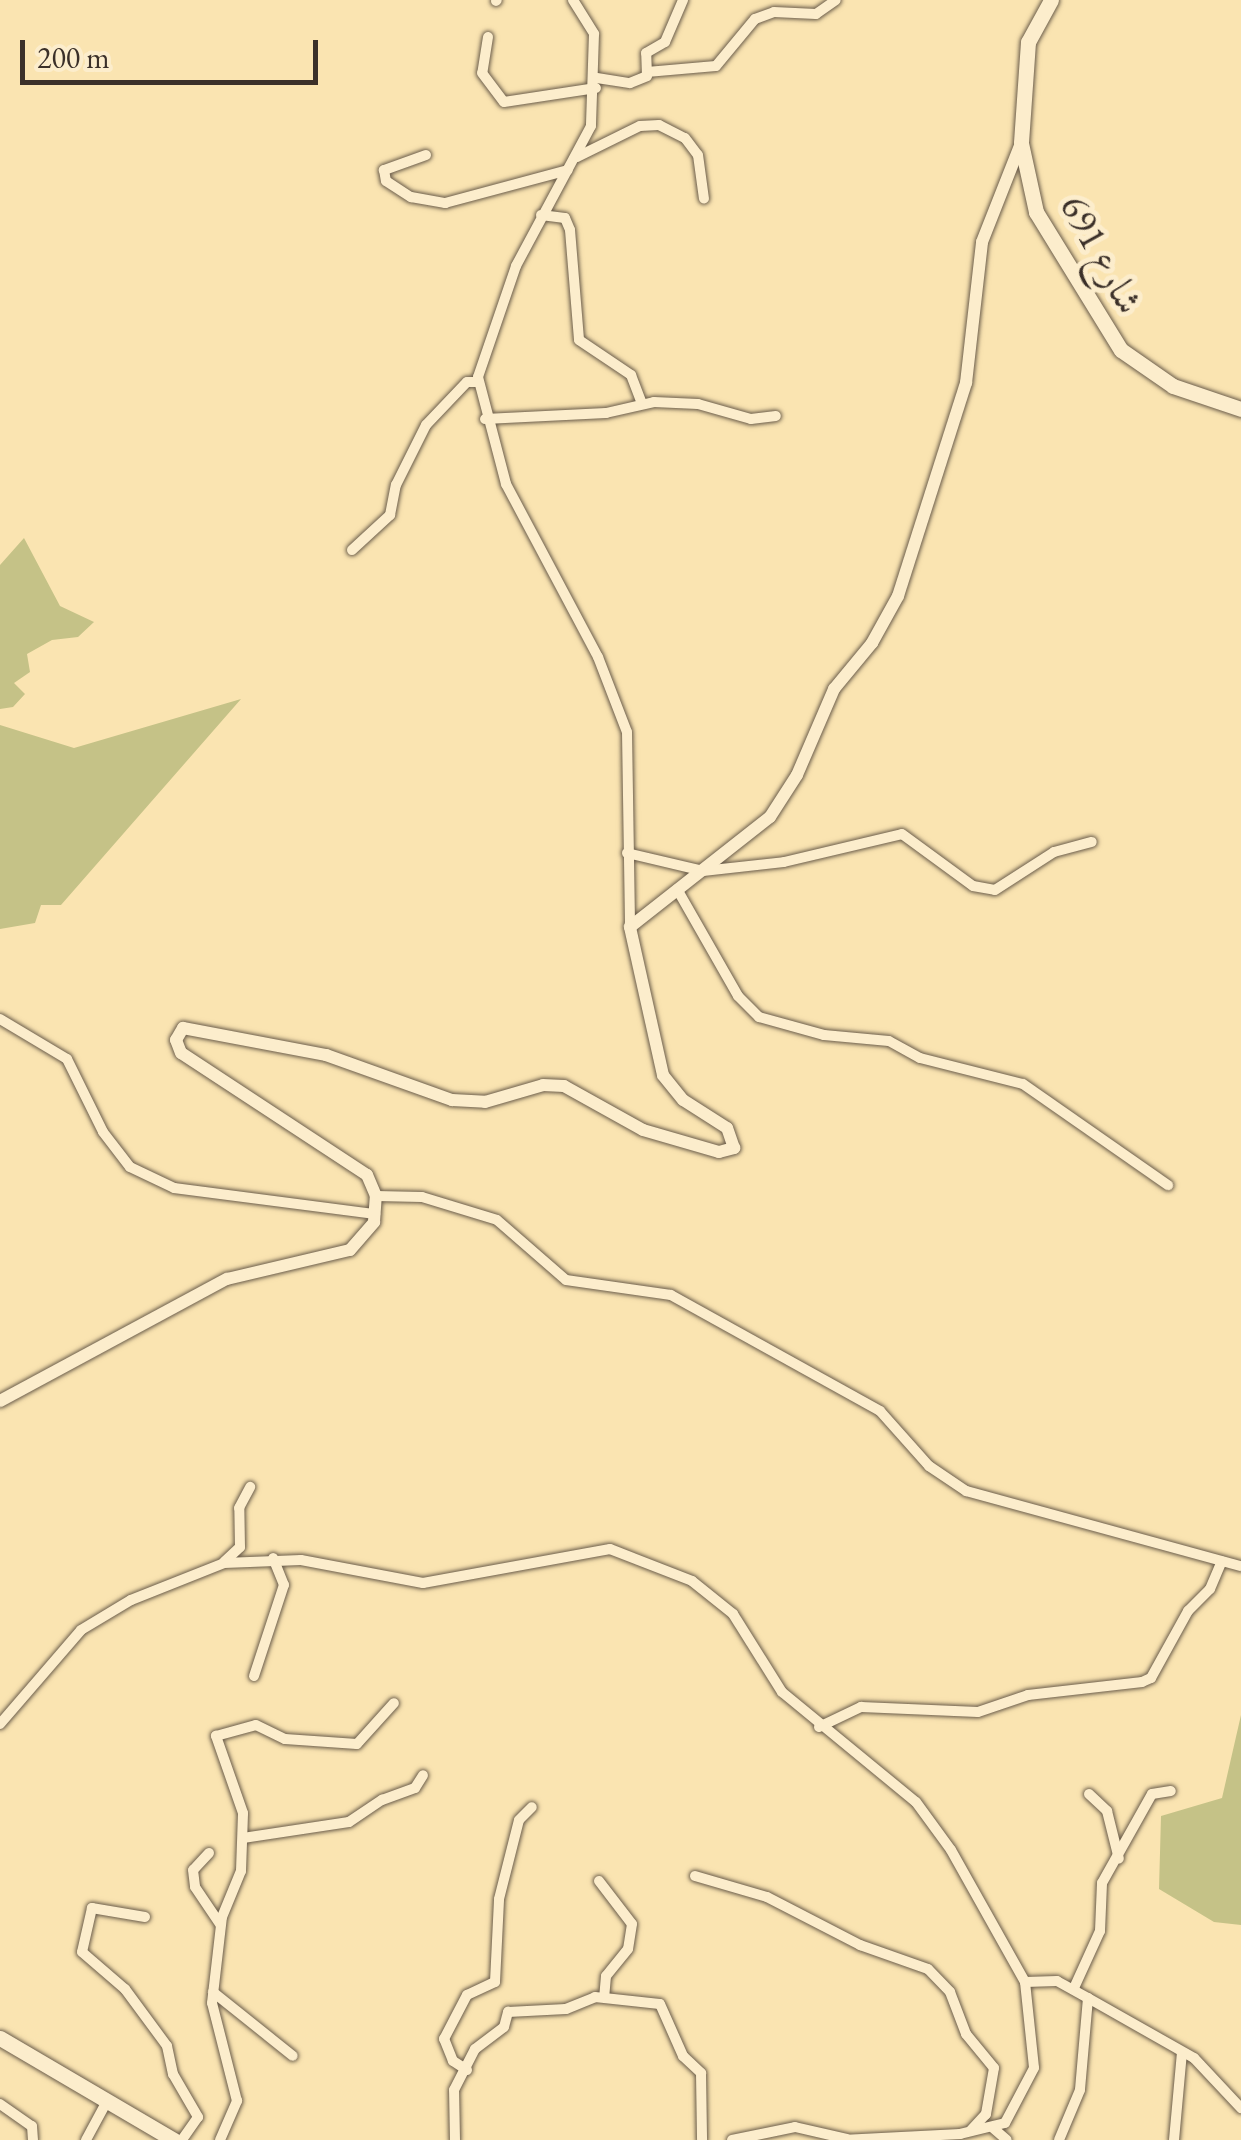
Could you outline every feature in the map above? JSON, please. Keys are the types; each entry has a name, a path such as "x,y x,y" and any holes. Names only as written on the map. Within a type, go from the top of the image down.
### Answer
{"main road":[{"name":"شارع 691","path":"1051,0 1028,42 1020,143 1036,212 1121,350 1173,386 1241,409"},
{"path":"1,2038 174,2140"}],"street":[{"path":"0,1401 227,1279 350,1250 368,1234 376,1196 353,1162 181,1053 178,1033 190,1027 314,1052 452,1100 485,1102 543,1085 564,1086 643,1130 730,1152 734,1135 683,1100 663,1075 630,926 626,732 598,657 506,484 485,419 478,382 482,352 540,214 592,126 596,83 594,34 573,0"},
{"path":"647,72 646,52 665,42 683,0"},
{"path":"488,36 482,73 494,82 504,102 596,83 630,82 647,72 716,66 755,19 774,12 816,14 836,0"},
{"path":"576,158 640,126 659,125 698,155 704,200"},
{"path":"630,926 702,870 784,797 834,689 872,643 898,596 966,383 982,242 1020,143"},
{"path":"426,155 384,170 386,181 411,196 445,202 568,170"},
{"path":"540,214 565,218 570,230 580,340 631,375 642,404"},
{"path":"352,550 390,515 396,485 426,425 466,382 478,382"},
{"path":"485,419 606,414 642,404 698,404 728,416 776,416"},
{"path":"627,853 702,870 784,862 902,834 973,886 995,890 1054,852 1092,842"},
{"path":"677,889 738,996 759,1016 824,1035 889,1040 920,1058 1023,1084 1168,1184"},
{"path":"0,1018 66,1059 102,1132 130,1168 174,1188 375,1214"},
{"path":"376,1196 422,1197 498,1220 544,1268 566,1280 671,1295 880,1411 929,1466 966,1490 1241,1566"},
{"path":"224,1562 240,1547 240,1508 250,1486"},
{"path":"0,1724 81,1630 131,1600 224,1562 273,1558 423,1582 568,1552 625,1551 692,1581 733,1614 768,1676 819,1727 916,1802 951,1850 1024,1982 1034,2068 1015,2109 993,2128 845,2139 795,2127 732,2140"},
{"path":"254,1676 284,1585 273,1558"},
{"path":"819,1727 861,1706 978,1712 1028,1695 1142,1682 1151,1678 1188,1611 1210,1589 1222,1561"},
{"path":"220,2140 237,2102 216,2035 213,1992 220,1924 238,1881 243,1838 241,1800 216,1736 256,1725 285,1738 357,1744 394,1703"},
{"path":"243,1838 349,1822 382,1800 415,1788 423,1774"},
{"path":"1074,1988 1100,1931 1100,1888 1152,1794 1171,1791"},
{"path":"1089,1794 1107,1811 1119,1858"},
{"path":"467,2070 447,2051 447,2029 467,1996 495,1982 499,1899 519,1820 532,1807"},
{"path":"208,1853 193,1870 196,1887 220,1924"},
{"path":"695,1876 767,1896 860,1946 928,1969 950,1992 966,2034 994,2068 986,2114 969,2132"},
{"path":"599,1880 632,1924 628,1949 606,1976 604,1997"},
{"path":"144,1917 92,1908 82,1952 125,1989 167,2046 176,2080 198,2117 182,2140"},
{"path":"1024,1982 1074,1988 1208,2068 1241,2108"},
{"path":"213,1992 293,2056"},
{"path":"455,2140 454,2090 475,2049 504,2028 514,2008 566,2008 604,1997 660,2004 683,2056 701,2073 702,2140"},
{"path":"1059,2140 1077,2101 1088,1998"},
{"path":"1174,2140 1182,2052"},
{"path":"86,2140 107,2101"},
{"path":"0,2104 32,2126 33,2140"},
{"path":"993,2128 1008,2140"}],"shaded area":[{"path":"24,538 60,606 94,622 78,637 52,640 27,654 30,672 14,683 25,694 13,707 0,709 0,565"},
{"path":"241,699 61,905 41,905 35,923 0,929 0,725 74,748"},
{"path":"1241,1715 1241,1925 1214,1922 1159,1889 1161,1816 1222,1798"}]}
